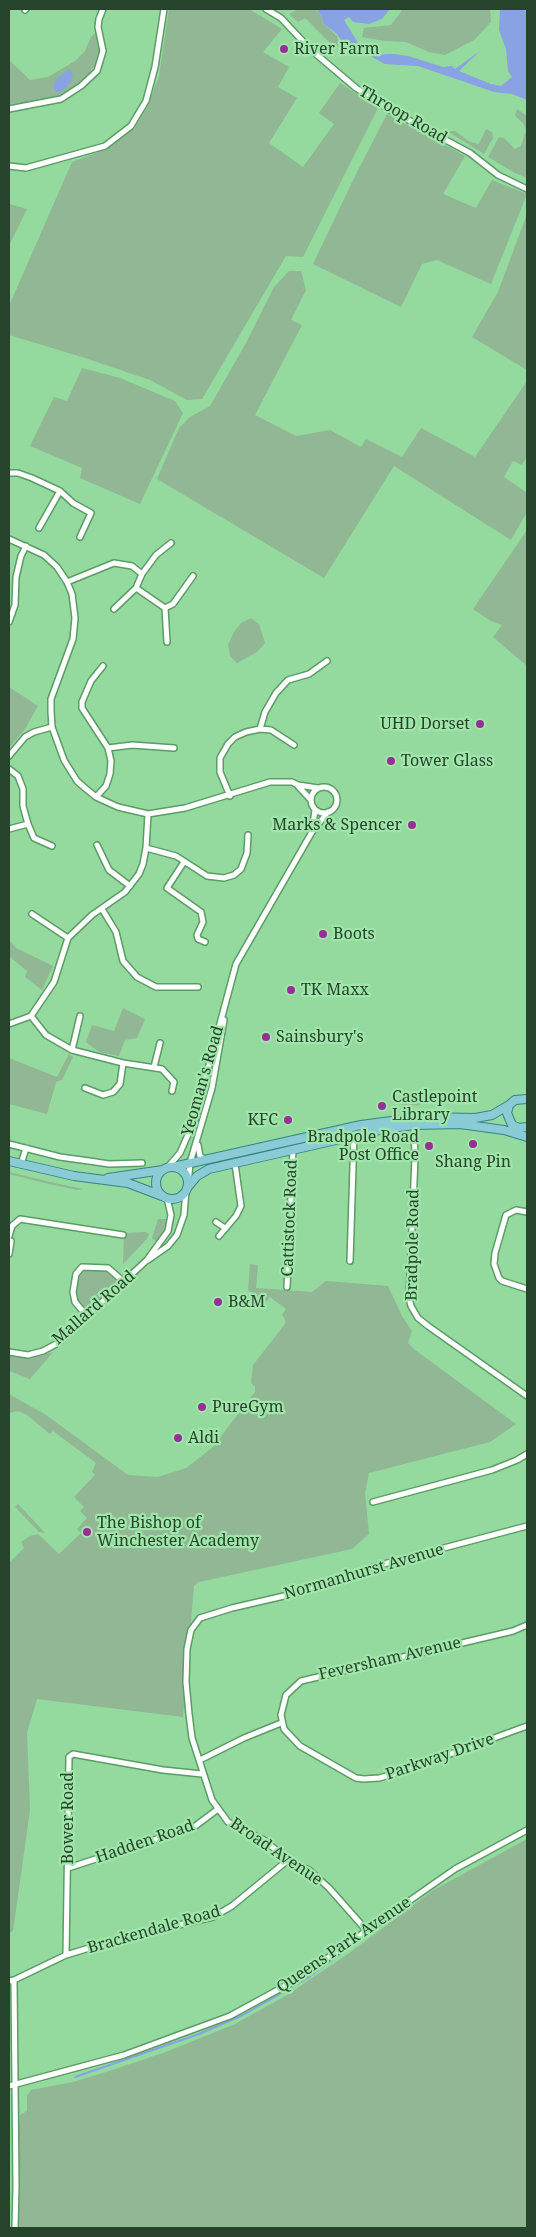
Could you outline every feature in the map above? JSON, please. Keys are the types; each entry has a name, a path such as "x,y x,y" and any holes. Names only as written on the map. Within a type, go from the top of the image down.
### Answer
{"main road":[{"path":"101,1179 190,1164 362,1124 422,1117 486,1117 519,1099 527,1100"},
{"path":"509,1105 507,1117 524,1130"},
{"path":"9,1161 74,1176 139,1185 165,1197 176,1199 197,1176 205,1171 354,1134 414,1125 460,1124 504,1130 524,1130"},
{"path":"504,1130 524,1130"},
{"path":"168,1168 182,1171 186,1175 187,1188"},
{"path":"165,1197 159,1192 156,1182 168,1168"}],"street":[{"path":"9,109 61,99 81,86 97,71 103,51 98,27 98,19 103,9"},
{"path":"9,166 26,168 105,146 131,126 146,101 153,76 164,9"},
{"name":"Throop Road","path":"266,9 280,18 310,49 356,88 388,110 470,153 498,175 527,189"},
{"path":"9,473 18,473 60,491 74,504 91,512 80,537"},
{"path":"39,528 60,491"},
{"path":"9,539 44,555 57,567 68,582 74,608 73,639 51,700 52,726 70,771 81,785 96,797 118,807 148,814 168,812 230,796 270,782 292,782 298,785 329,788 336,796 336,804 328,812 319,812 315,810 298,785"},
{"path":"114,609 136,588 142,574 156,555 171,543"},
{"path":"9,622 15,605 16,577 20,556 26,546"},
{"path":"68,582 114,563 132,566 142,574"},
{"path":"9,574 16,577"},
{"path":"165,608 172,604 193,576"},
{"path":"136,588 165,608"},
{"path":"165,608 167,642"},
{"path":"260,729 265,712 276,693 288,680 309,674 326,661"},
{"path":"96,797 106,786 112,761 108,748 82,708 83,695 103,666"},
{"path":"9,756 25,737 52,726"},
{"path":"230,796 220,772 220,758 228,744 235,737 260,729 271,730 294,745"},
{"path":"108,748 132,745 174,748"},
{"path":"9,769 18,776 23,789 28,824 34,838 52,846"},
{"path":"310,800 312,793 318,788"},
{"name":"Yeoman's Road","path":"312,832 315,810"},
{"name":"Yeoman's Road","path":"168,1168 186,1142 194,1121 209,1072 236,964 312,832 328,812"},
{"path":"9,1024 31,1016 54,982 68,938 130,886 143,864 148,814"},
{"path":"9,829 28,824"},
{"path":"146,848 176,856 213,878 234,875 241,869 247,853 248,835"},
{"path":"97,845 105,866 130,886"},
{"path":"184,862 167,888 201,912 203,922 197,935 198,939 205,942"},
{"path":"102,909 116,932 123,961 136,977 156,987 198,987"},
{"path":"32,914 68,938"},
{"name":"Yeoman's Road","path":"187,1188 190,1164 212,1088 229,990"},
{"path":"31,1016 46,1034 72,1050 123,1063 154,1067 166,1072 174,1082 172,1091"},
{"path":"72,1050 80,1016"},
{"path":"154,1067 160,1043"},
{"path":"85,1088 103,1095 113,1092 120,1084 123,1063"},
{"name":"Bradpole Road","path":"414,1125 415,1158 409,1298 411,1306 418,1318 428,1326 527,1396"},
{"path":"350,1261 354,1134"},
{"name":"Yeoman's Road","path":"197,1142 199,1154 206,1160"},
{"path":"9,1144 60,1157 109,1164 142,1163"},
{"path":"21,1164 26,1148"},
{"name":"Cattistock Road","path":"287,1288 293,1149"},
{"path":"219,1236 236,1216 241,1206 235,1164"},
{"name":"Mallard Road","path":"147,1260 156,1256 168,1246 177,1235 184,1215 187,1188"},
{"name":"Mallard Road","path":"9,1352 28,1355 43,1351 58,1343 147,1260 168,1231 170,1215 165,1197"},
{"path":"527,1212 510,1211 504,1218 494,1264 502,1281 527,1289"},
{"path":"9,1236 12,1226 20,1219 123,1235"},
{"path":"216,1222 225,1228"},
{"path":"9,1240 11,1241 9,1254"},
{"path":"87,1316 75,1302 73,1296 78,1271 87,1266 104,1266 113,1271 124,1282"},
{"path":"373,1502 492,1470 527,1454"},
{"name":"Normanhurst Avenue","path":"200,1618 232,1608 310,1590 376,1566 527,1526"},
{"name":"Broad Avenue","path":"200,1618 191,1630 187,1649 186,1682 192,1738 200,1760 202,1774 212,1800 228,1822 264,1840 288,1860 309,1870 329,1888 367,1931"},
{"name":"Feversham Avenue","path":"281,1723 286,1695 301,1681 513,1631 527,1625"},
{"path":"200,1760 244,1738 281,1723"},
{"name":"Parkway Drive","path":"281,1723 293,1740 328,1763 356,1778 372,1779 401,1772 527,1726"},
{"name":"Bower Road","path":"66,1955 68,1771 70,1755 202,1774"},
{"name":"Hadden Road","path":"68,1868 194,1827 218,1809"},
{"name":"Queens Park Avenue","path":"11,2085 124,2055 230,2016 296,1980 455,1869 527,1830"},
{"name":"Brackendale Road","path":"11,1980 66,1955 119,1939 213,1916 232,1906 288,1860"},
{"path":"11,1980 11,2085 16,2186 15,2228"}],"green space":[{"path":"169,9 249,9 282,29 263,52 289,67 278,87 297,98 269,143 303,167 334,124 319,113 340,83 378,108 303,257 286,256 202,399 187,400 150,380 9,335 9,306 72,162 107,149 135,128 147,108 159,76"},
{"path":"298,9 315,9 322,17 323,23 337,36 339,44 335,48 305,18 298,22 289,14"},
{"path":"403,9 490,9 491,22 474,40 445,55 429,52 406,42 362,37 364,28 391,25"},
{"path":"96,32 100,43 100,54 97,64 91,69 89,75 74,88 47,101 9,104 9,60 30,80 48,77 75,61 85,51 91,37"},
{"path":"517,109 527,116 527,178 488,157 499,137 504,138 515,149 521,146 526,130 523,123 515,116"},
{"path":"387,114 465,156 443,194 476,208 492,180 527,194 491,284 437,260 422,264 401,307 313,264"},
{"path":"486,129 492,132 493,138 484,154 447,131 455,131 470,142 479,144"},
{"path":"9,204 27,209 9,246"},
{"path":"527,214 527,370 472,337 498,292"},
{"path":"289,271 301,271 306,290 291,320 302,325 255,415 296,436 330,430 361,447 366,439 402,457 421,428 475,457 527,381 527,456 522,465 513,461 504,477 527,493 527,512 511,540 394,466 324,578 157,479 179,428 190,417 210,406 246,343 274,287"},
{"path":"82,368 120,378 175,401 183,413 140,504 80,478 82,468 30,446 54,397 67,401"},
{"path":"527,530 527,666 493,637 502,625 491,621 473,609"},
{"path":"251,618 259,624 265,643 257,652 237,663 230,656 228,645 241,623"},
{"path":"9,687 38,706 25,729 9,748"},
{"path":"9,940 16,948 53,966 42,990 25,977 27,971 9,956"},
{"path":"123,1008 145,1019 137,1038 125,1040 119,1056 99,1052 86,1042 92,1025 114,1031"},
{"path":"69,1054 73,1057 62,1080 56,1082 47,1114 9,1104 9,1058 57,1077"},
{"path":"411,1093 419,1093 420,1105 403,1106 402,1097 411,1096"},
{"path":"9,1172 83,1189 78,1190 49,1184 9,1174"},
{"path":"158,1219 166,1219 166,1227 157,1242 152,1238"},
{"path":"146,1232 149,1234 147,1239 123,1264 124,1233"},
{"path":"250,1264 258,1265 256,1288 312,1292 326,1281 388,1286 402,1316 412,1331 408,1343 516,1424 490,1442 369,1473 365,1493 369,1534 352,1549 199,1582 194,1586 183,1717 37,1699 27,1733 30,1810 13,1931 9,1933 9,1563 24,1548 21,1542 30,1536 38,1534 59,1554 81,1533 77,1529 87,1518 80,1511 84,1507 74,1497 95,1475 92,1472 96,1463 53,1431 50,1434 27,1415 18,1411 9,1413 9,1394 46,1415 128,1475 158,1477 186,1468 212,1448 255,1392 255,1386 251,1383 253,1365 285,1324 285,1319 282,1315 286,1309 270,1297 265,1303 248,1290"},
{"path":"86,1269 104,1270 118,1282 87,1310 78,1301 76,1293 80,1274"},
{"path":"53,1352 30,1379 9,1371 9,1355 29,1358"},
{"path":"18,1504 45,1533 39,1532 15,1507"},
{"path":"527,1839 527,2228 18,2228 19,2124 20,2115 27,2111 27,2096 31,2090 73,2082 106,2072 163,2053 235,2024 287,1995 348,1954 432,1891"}],"water":[{"path":"316,9 390,9 382,19 369,24 353,22 349,17 344,20 363,51 362,55 350,54 337,34 323,23 322,17"},
{"path":"500,9 524,9 527,13 527,100 512,94 494,92 418,66 385,64 372,57 372,55 394,54 408,56 443,67 452,66 455,69 480,51 459,71 501,86 512,77 508,71 506,49 499,30"},
{"path":"70,69 73,75 71,81 63,91 56,92 53,87 56,79"}],"waterway":[{"path":"75,2077 199,2034 243,2015 306,1979 385,1921"}],"place":[{"name":"River Farm","path":"284,49"},
{"name":"UHD Dorset","path":"480,724"},
{"name":"Tower Glass","path":"391,761"},
{"name":"Marks & Spencer","path":"412,825"},
{"name":"Boots","path":"323,934"},
{"name":"TK Maxx","path":"291,990"},
{"name":"Sainsbury's","path":"266,1037"},
{"name":"Castlepoint Library","path":"382,1106"},
{"name":"KFC","path":"288,1120"},
{"name":"Shang Pin","path":"473,1144"},
{"name":"Bradpole Road Post Office","path":"429,1146"},
{"name":"B&M","path":"218,1302"},
{"name":"PureGym","path":"202,1407"},
{"name":"Aldi","path":"178,1438"},
{"name":"The Bishop of Winchester Academy","path":"87,1532"}]}
